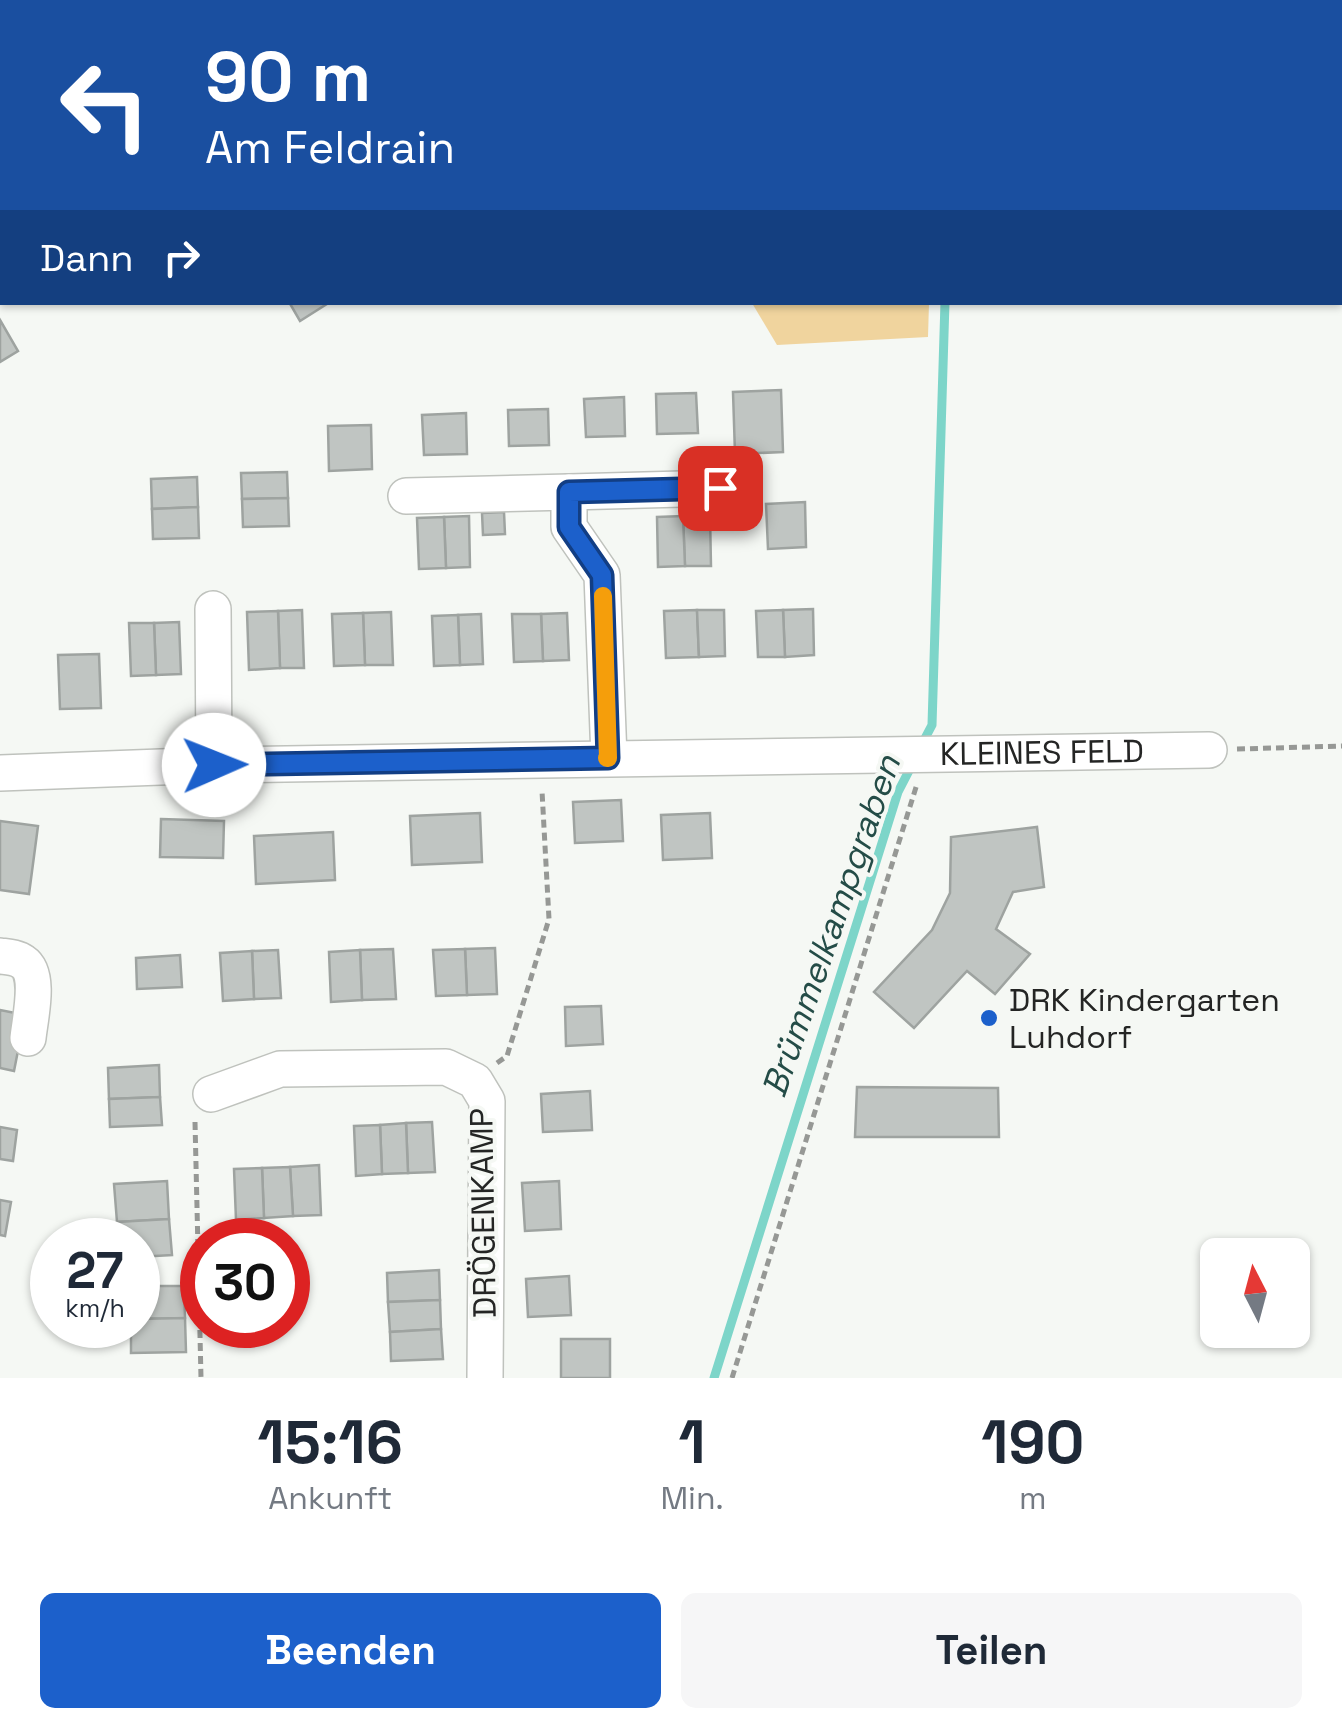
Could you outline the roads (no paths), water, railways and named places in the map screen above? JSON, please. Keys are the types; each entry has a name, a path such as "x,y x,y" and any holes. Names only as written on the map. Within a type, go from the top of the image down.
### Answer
{"street":[{"path":"406,496 720,488"},
{"path":"569,492 569,527 602,575 608,758"},
{"path":"213,609 214,765"},
{"name":"KLEINES FELD","path":"0,773 214,765 1209,750"},
{"path":"0,956 18,958 28,965 34,980 28,1038"},
{"name":"DRÖGENKAMP","path":"211,1094 280,1069 446,1066 476,1081 486,1101 485,1378"}],"waterway":[{"name":"Brümmelkampgraben","path":"922,744 932,725 945,305"},
{"name":"Brümmelkampgraben","path":"714,1378 898,792 913,763"}],"place":[{"name":"DRK Kindergarten Luhdorf","path":"989,1018"}]}
